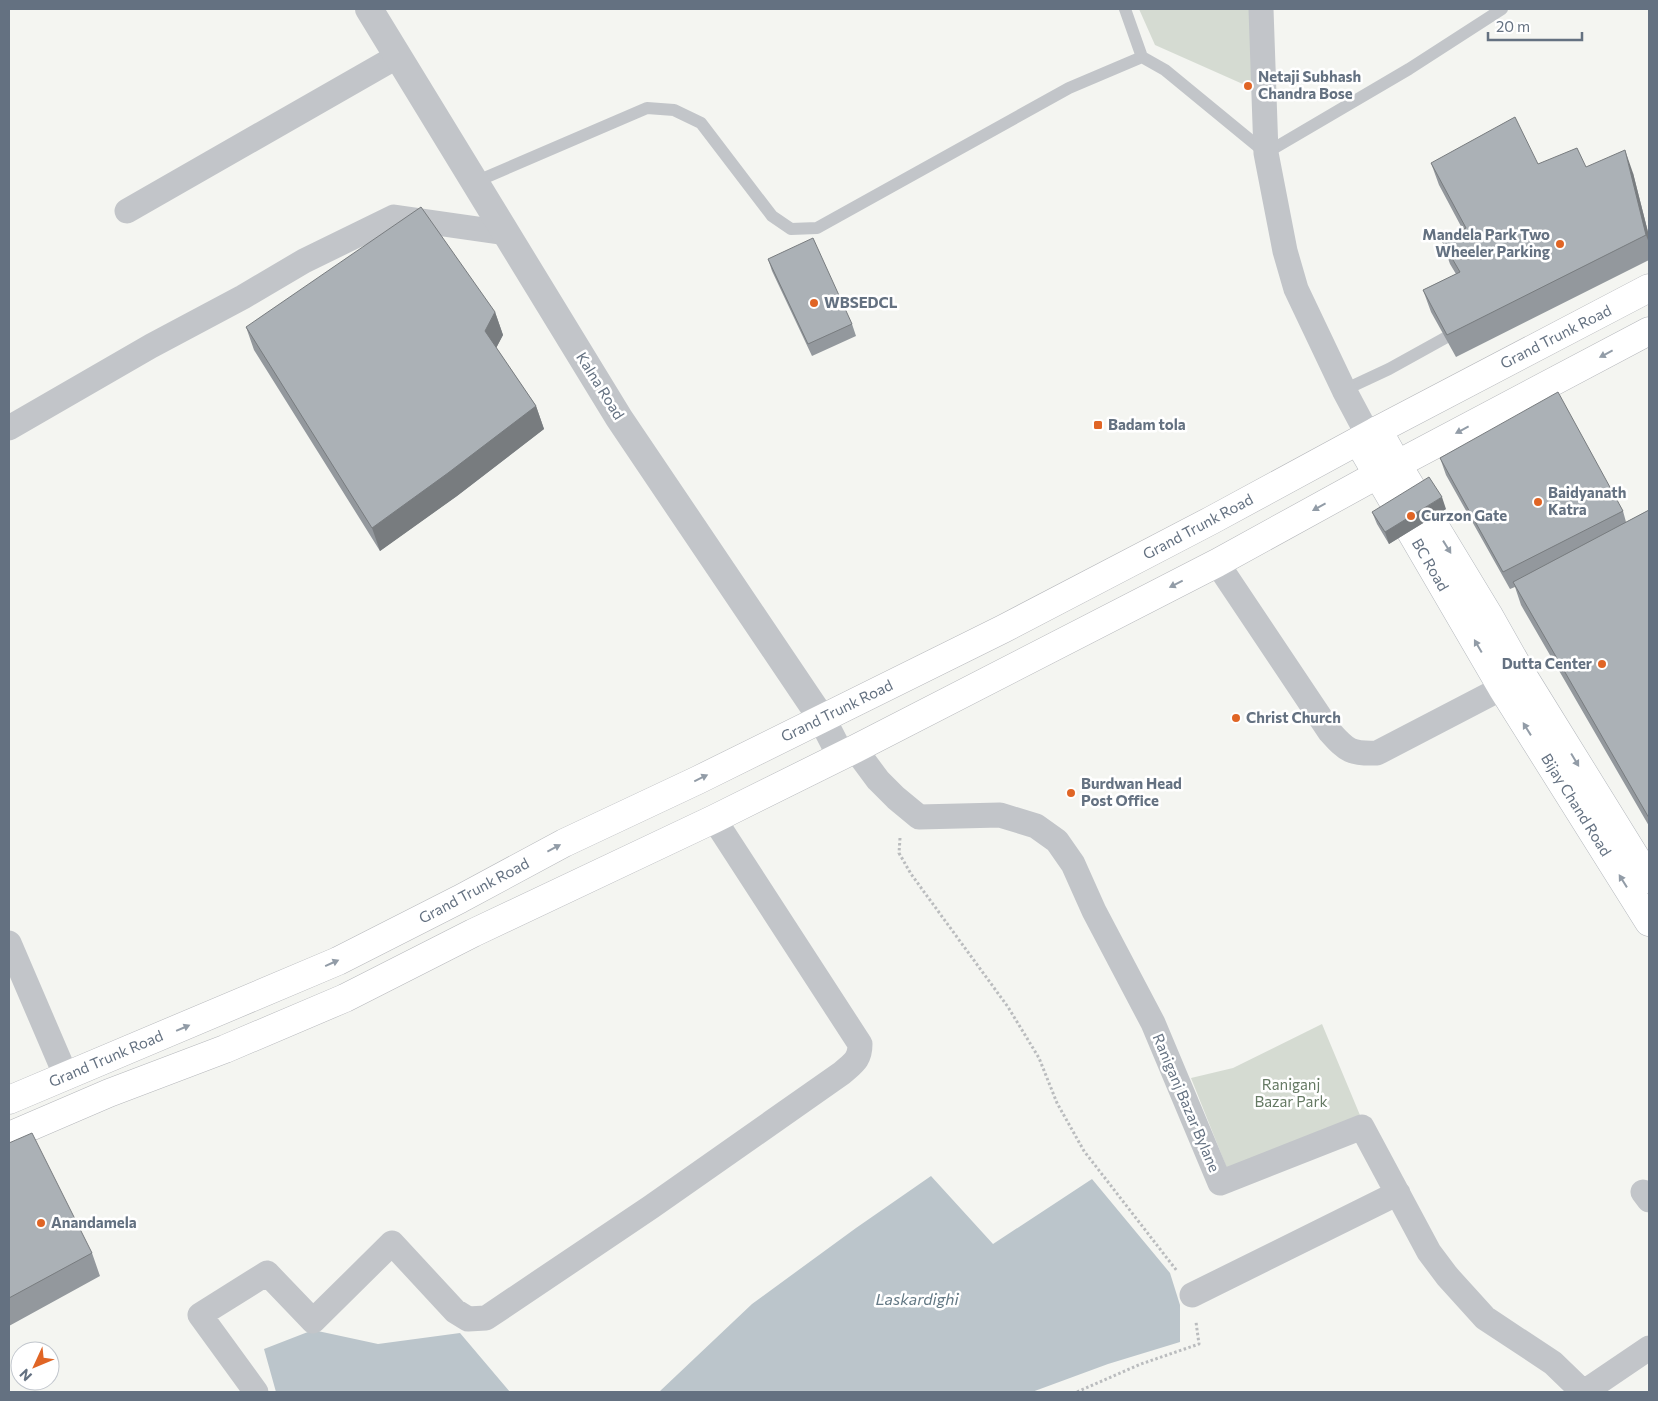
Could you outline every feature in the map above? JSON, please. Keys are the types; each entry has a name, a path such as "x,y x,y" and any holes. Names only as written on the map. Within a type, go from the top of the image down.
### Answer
{"main road":[{"name":"Grand Trunk Road","path":"9,1100 338,961 460,899 564,843 822,719 1011,624 1649,288"},
{"path":"9,1136 109,1093 225,1049 345,998 473,933 714,819 1217,564 1387,470 1649,331"},
{"name":"BC Road","path":"1368,435 1387,470 1488,614 1512,681"},
{"name":"Bijay Chand Road","path":"1512,681 1649,879"},
{"name":"Bijay Chand Road","path":"1512,681 1649,922"}],"street":[{"name":"Kalna Road","path":"369,9 619,418 822,719 848,752"},
{"path":"1261,9 1266,152 1285,251 1296,289 1344,390 1368,435"},
{"path":"127,211 398,56"},
{"path":"9,428 304,261 394,217 506,233"},
{"path":"1217,564 1330,732 1343,746 1358,754 1377,753 1512,681"},
{"path":"848,752 896,798 919,817"},
{"name":"Raniganj Bazar Bylane","path":"919,817 1000,815 1036,826 1057,841 1073,864 1094,911 1153,1023 1220,1183 1362,1127 1429,1252 1447,1276 1485,1318 1553,1363 1584,1392"},
{"path":"256,1392 200,1315 266,1273 314,1321 392,1243 455,1310 468,1319 486,1318 659,1201 842,1073 854,1062 860,1054 860,1044 714,819"},
{"path":"9,943 66,1076"},
{"path":"1192,1295 1398,1193"},
{"path":"1584,1392 1649,1348"}],"lane":[{"path":"1125,9 1142,57 1165,70 1266,152 1409,69 1502,9"},
{"path":"475,182 648,108 674,110 701,123 772,216 791,229 817,228 1069,88 1142,57"},
{"path":"1344,390 1389,369 1445,338"}],"path":[{"path":"919,817 900,832 899,853 911,874 1008,1007 1039,1058 1057,1103 1084,1151 1178,1273 1192,1295 1198,1344 1141,1364 1077,1392"}],"green space":[{"path":"1139,9 1251,9 1263,93 1155,45"},
{"name":"Raniganj Bazar Park","path":"1322,1024 1362,1120 1228,1171 1191,1078 1233,1068"}],"water":[{"name":"Laskardighi","path":"931,1176 993,1244 1092,1179 1170,1273 1180,1305 1180,1342 1108,1364 1032,1392 659,1392 752,1304"},
{"path":"313,1330 378,1344 460,1333 510,1392 276,1392 264,1349"}],"building":[{"name":"Mandela Park Two Wheeler Parking","path":"1515,117 1538,164 1577,148 1586,167 1625,150 1646,235 1447,335 1423,290 1460,272 1442,241 1466,228 1431,163"},
{"path":"421,207 495,312 485,331 536,406 372,528 246,327"},
{"name":"WBSEDCL","path":"813,238 852,324 808,344 768,259"},
{"name":"Baidyanath Katra","path":"1558,392 1623,511 1503,572 1440,458"},
{"path":"1429,477 1442,497 1385,532 1372,512"},
{"name":"Dutta Center","path":"1649,510 1649,818 1513,582"},
{"name":"Anandamela","path":"32,1133 92,1253 9,1298 9,1143"}],"place":[{"name":"Netaji Subhash Chandra Bose","path":"1248,86"},
{"name":"Mandela Park Two Wheeler Parking","path":"1560,244"},
{"name":"WBSEDCL","path":"814,303"},
{"name":"Badam tola","path":"1098,425"},
{"name":"Baidyanath Katra","path":"1538,502"},
{"name":"Curzon Gate","path":"1411,516"},
{"name":"Dutta Center","path":"1602,664"},
{"name":"Christ Church","path":"1236,718"},
{"name":"Burdwan Head Post Office","path":"1071,793"},
{"name":"Anandamela","path":"41,1223"}]}
